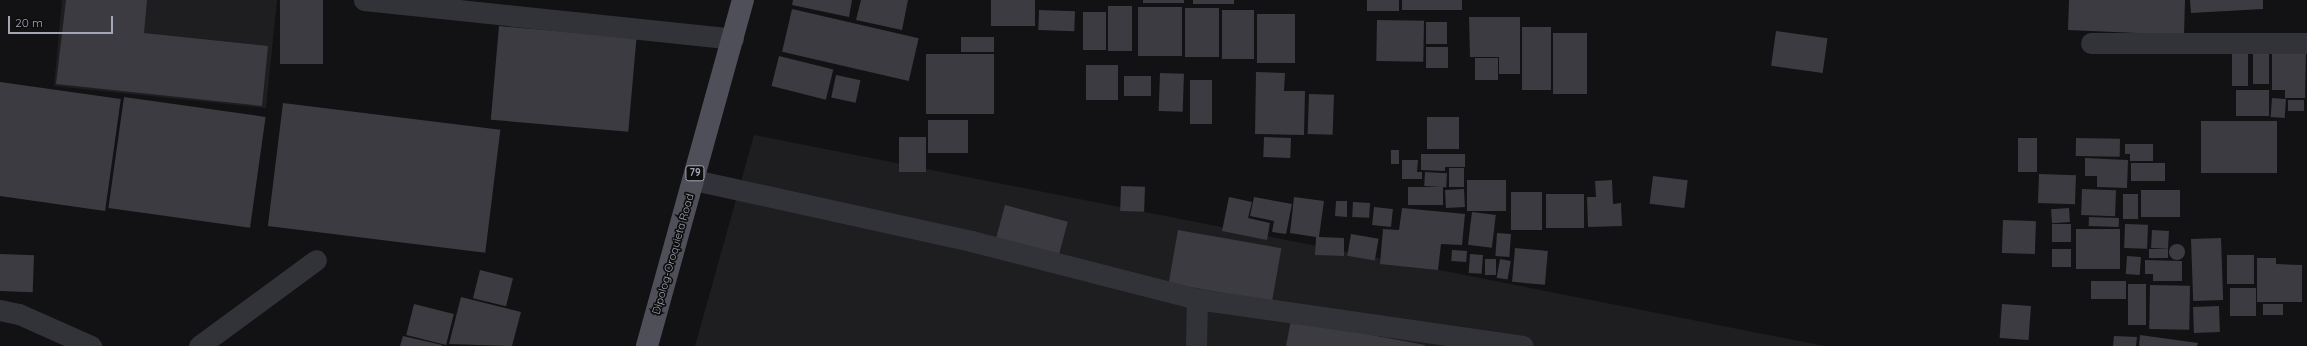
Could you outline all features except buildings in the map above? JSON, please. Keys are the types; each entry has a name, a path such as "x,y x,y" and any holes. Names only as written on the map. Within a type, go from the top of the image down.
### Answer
{"main road":[{"name":"Dipolog-Oroquieta Road","path":"647,346 743,0"}],"lane":[{"path":"364,0 733,39"},
{"path":"2091,43 2307,43"},
{"path":"694,180 971,241 1197,299 1523,346"},
{"path":"199,346 316,260"},
{"path":"1196,346 1197,299"},
{"path":"0,310 19,314 62,340 91,346"}],"shaded area":[{"path":"62,0 277,0 266,108 54,86"},
{"path":"754,135 1825,346 695,346"}]}
